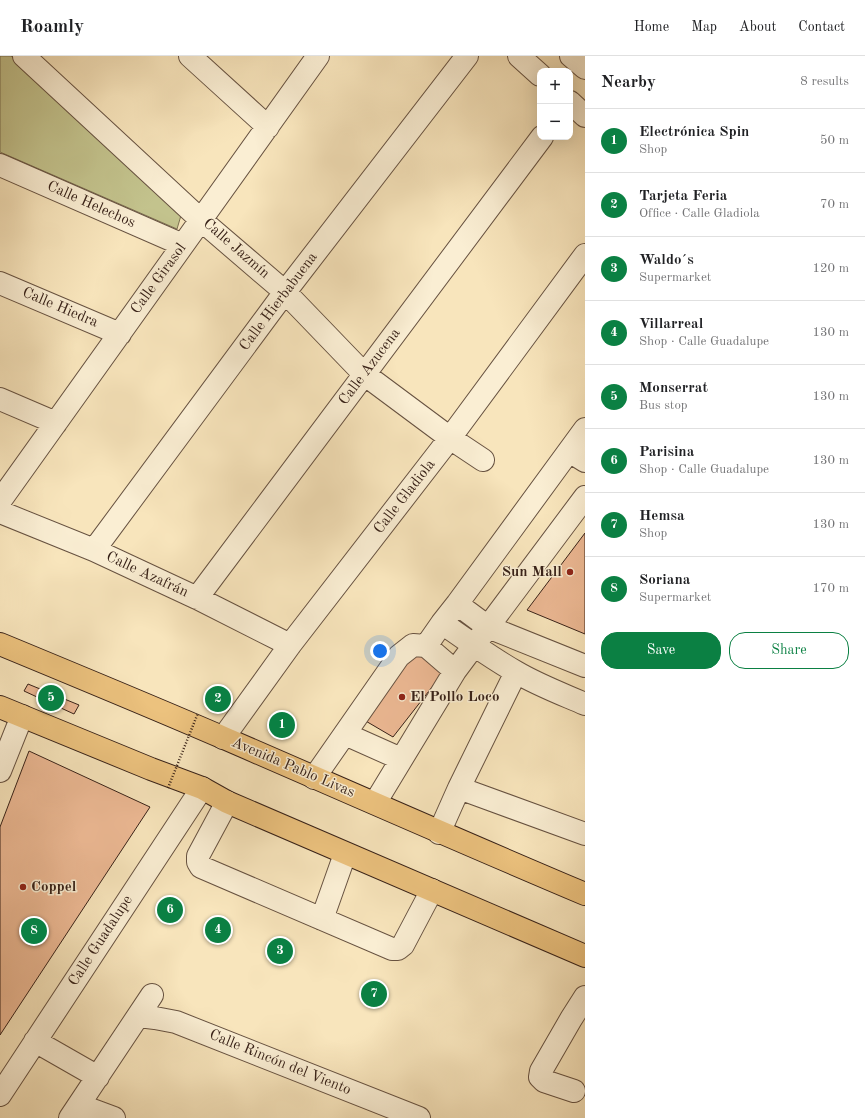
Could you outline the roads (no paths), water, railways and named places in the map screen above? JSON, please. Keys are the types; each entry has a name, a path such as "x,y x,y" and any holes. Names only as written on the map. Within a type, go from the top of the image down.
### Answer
{"main road":[{"name":"Avenida Pablo Livas","path":"0,644 375,803 439,833 585,894"},
{"path":"0,707 151,769 202,788 227,802 345,854 585,956"}],"street":[{"name":"Calle Jazmín","path":"24,56 201,220 285,292 364,374 450,438 483,460"},
{"path":"190,56 268,126"},
{"name":"Calle Girasol","path":"0,501 318,56"},
{"name":"Calle Hierbabuena","path":"94,550 285,292 467,56"},
{"path":"519,56 537,72"},
{"path":"571,56 585,68"},
{"path":"572,104 585,116"},
{"name":"Calle Azucena","path":"197,598 540,140"},
{"name":"Calle Helechos","path":"0,165 183,245"},
{"name":"Calle Gladiola","path":"223,738 290,645 450,438 585,255"},
{"name":"Calle Hiedra","path":"0,283 120,334"},
{"path":"0,399 56,423"},
{"path":"426,646 457,604 577,456 585,429"},
{"path":"375,803 455,671 585,497"},
{"name":"Calle Azafrán","path":"0,512 94,550 197,598 290,645"},
{"path":"457,604 488,627 585,666"},
{"path":"442,623 474,646 516,672 557,693 585,704"},
{"path":"314,778 399,656 412,645 426,646 455,671"},
{"path":"439,833 459,788 516,672"},
{"path":"1,767 22,716"},
{"path":"345,734 401,760"},
{"name":"Calle Guadalupe","path":"0,1095 202,788"},
{"path":"459,788 585,834"},
{"path":"227,802 198,856 198,862 201,867 322,919 392,949 398,949 403,945 432,890"},
{"path":"322,919 345,854"},
{"path":"114,1118 75,1111 152,995"},
{"path":"574,1091 544,1081 540,1077 541,1071 585,997"},
{"name":"Calle Rincón del Viento","path":"139,1016 176,1022 419,1118"},
{"path":"35,1041 98,1077"}],"place":[{"name":"Sun Mall","path":"570,572"},
{"name":"El Pollo Loco","path":"402,697"},
{"name":"Monserrat","path":"51,698"},
{"name":"Tarjeta Feria","path":"218,699"},
{"name":"Electrónica Spin","path":"282,725"},
{"name":"Coppel","path":"23,887"},
{"name":"Parisina","path":"170,910"},
{"name":"Villarreal","path":"218,930"},
{"name":"Soriana","path":"34,931"},
{"name":"Waldo´s","path":"280,951"},
{"name":"Hemsa","path":"374,994"}]}
